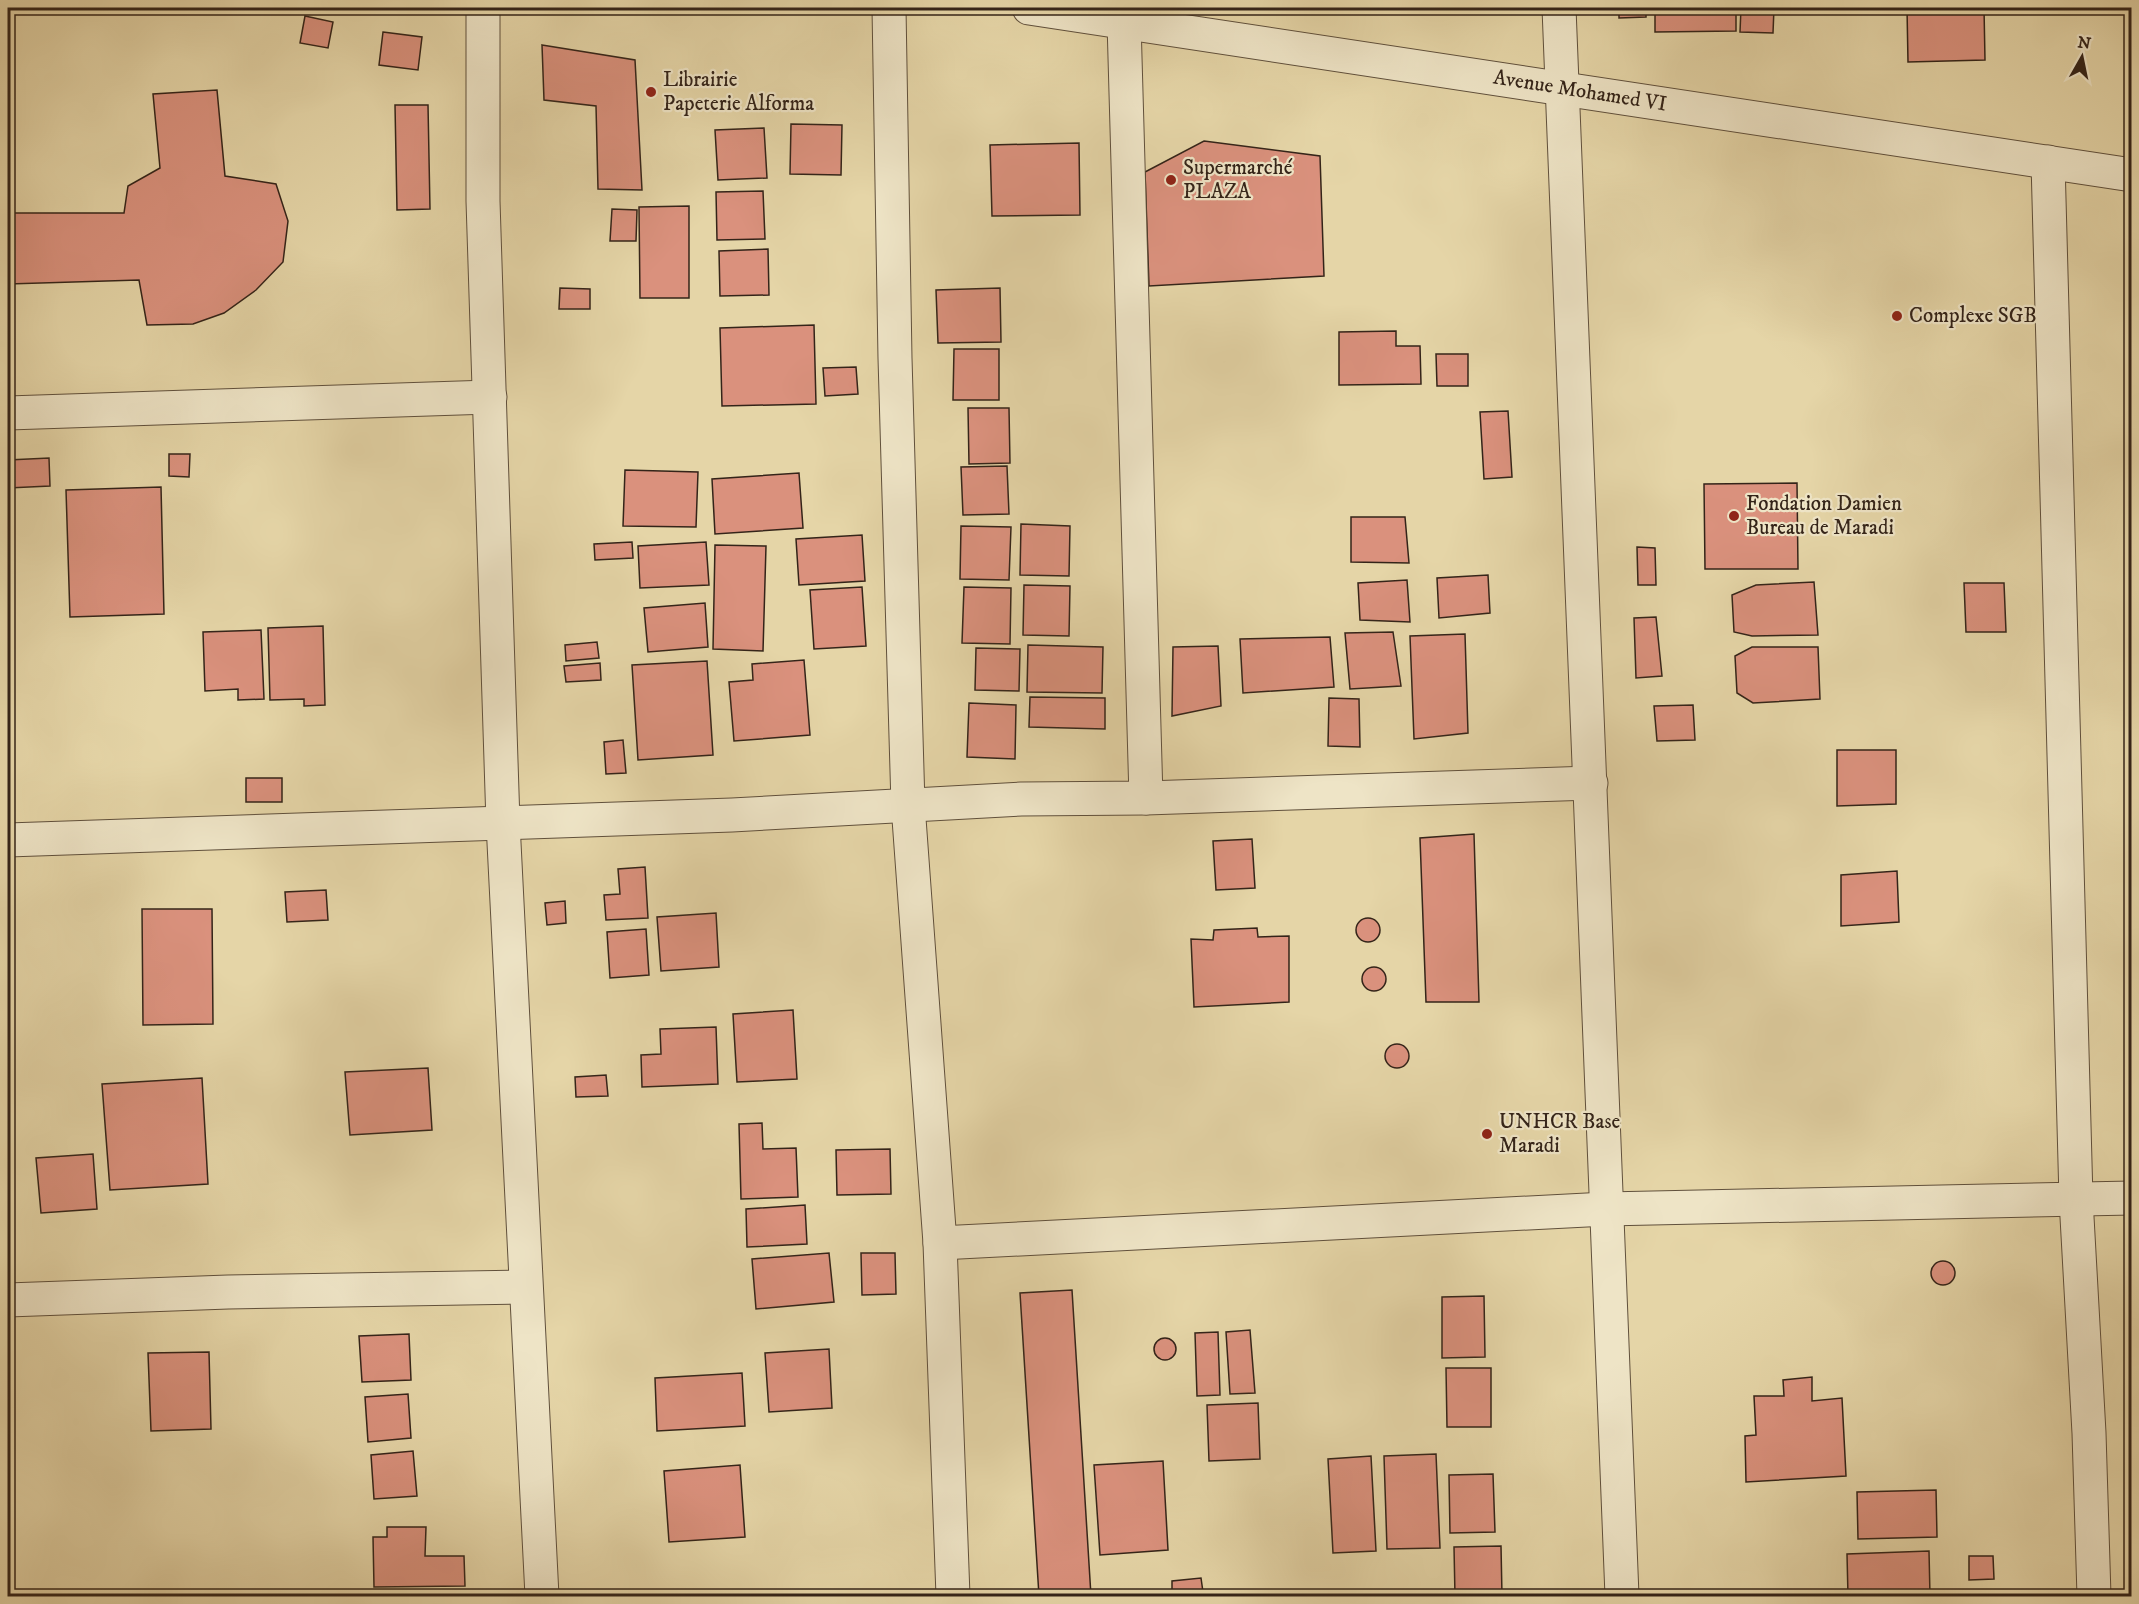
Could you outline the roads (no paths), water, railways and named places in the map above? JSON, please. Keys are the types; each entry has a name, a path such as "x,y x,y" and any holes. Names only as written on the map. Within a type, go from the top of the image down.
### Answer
{"street":[{"path":"483,8 483,201 503,823 542,1596"},
{"path":"889,8 895,358 908,805 940,1243 954,1596"},
{"name":"Avenue Mohamed VI","path":"1029,8 2132,175"},
{"path":"1559,8 1622,1596"},
{"path":"1124,22 1146,798"},
{"path":"2048,162 2076,1199 2089,1433 2094,1596"},
{"path":"8,413 490,397"},
{"path":"8,840 732,815 1021,799 1146,798 1591,783"},
{"path":"940,1243 1606,1209 2132,1198"},
{"path":"8,1300 228,1292 525,1287"}],"place":[{"name":"Librairie Papeterie Alforma","path":"651,92"},
{"name":"Supermarché PLAZA","path":"1171,180"},
{"name":"Complexe SGB","path":"1897,316"},
{"name":"Fondation Damien Bureau de Maradi","path":"1734,516"},
{"name":"UNHCR Base Maradi","path":"1487,1134"}]}
